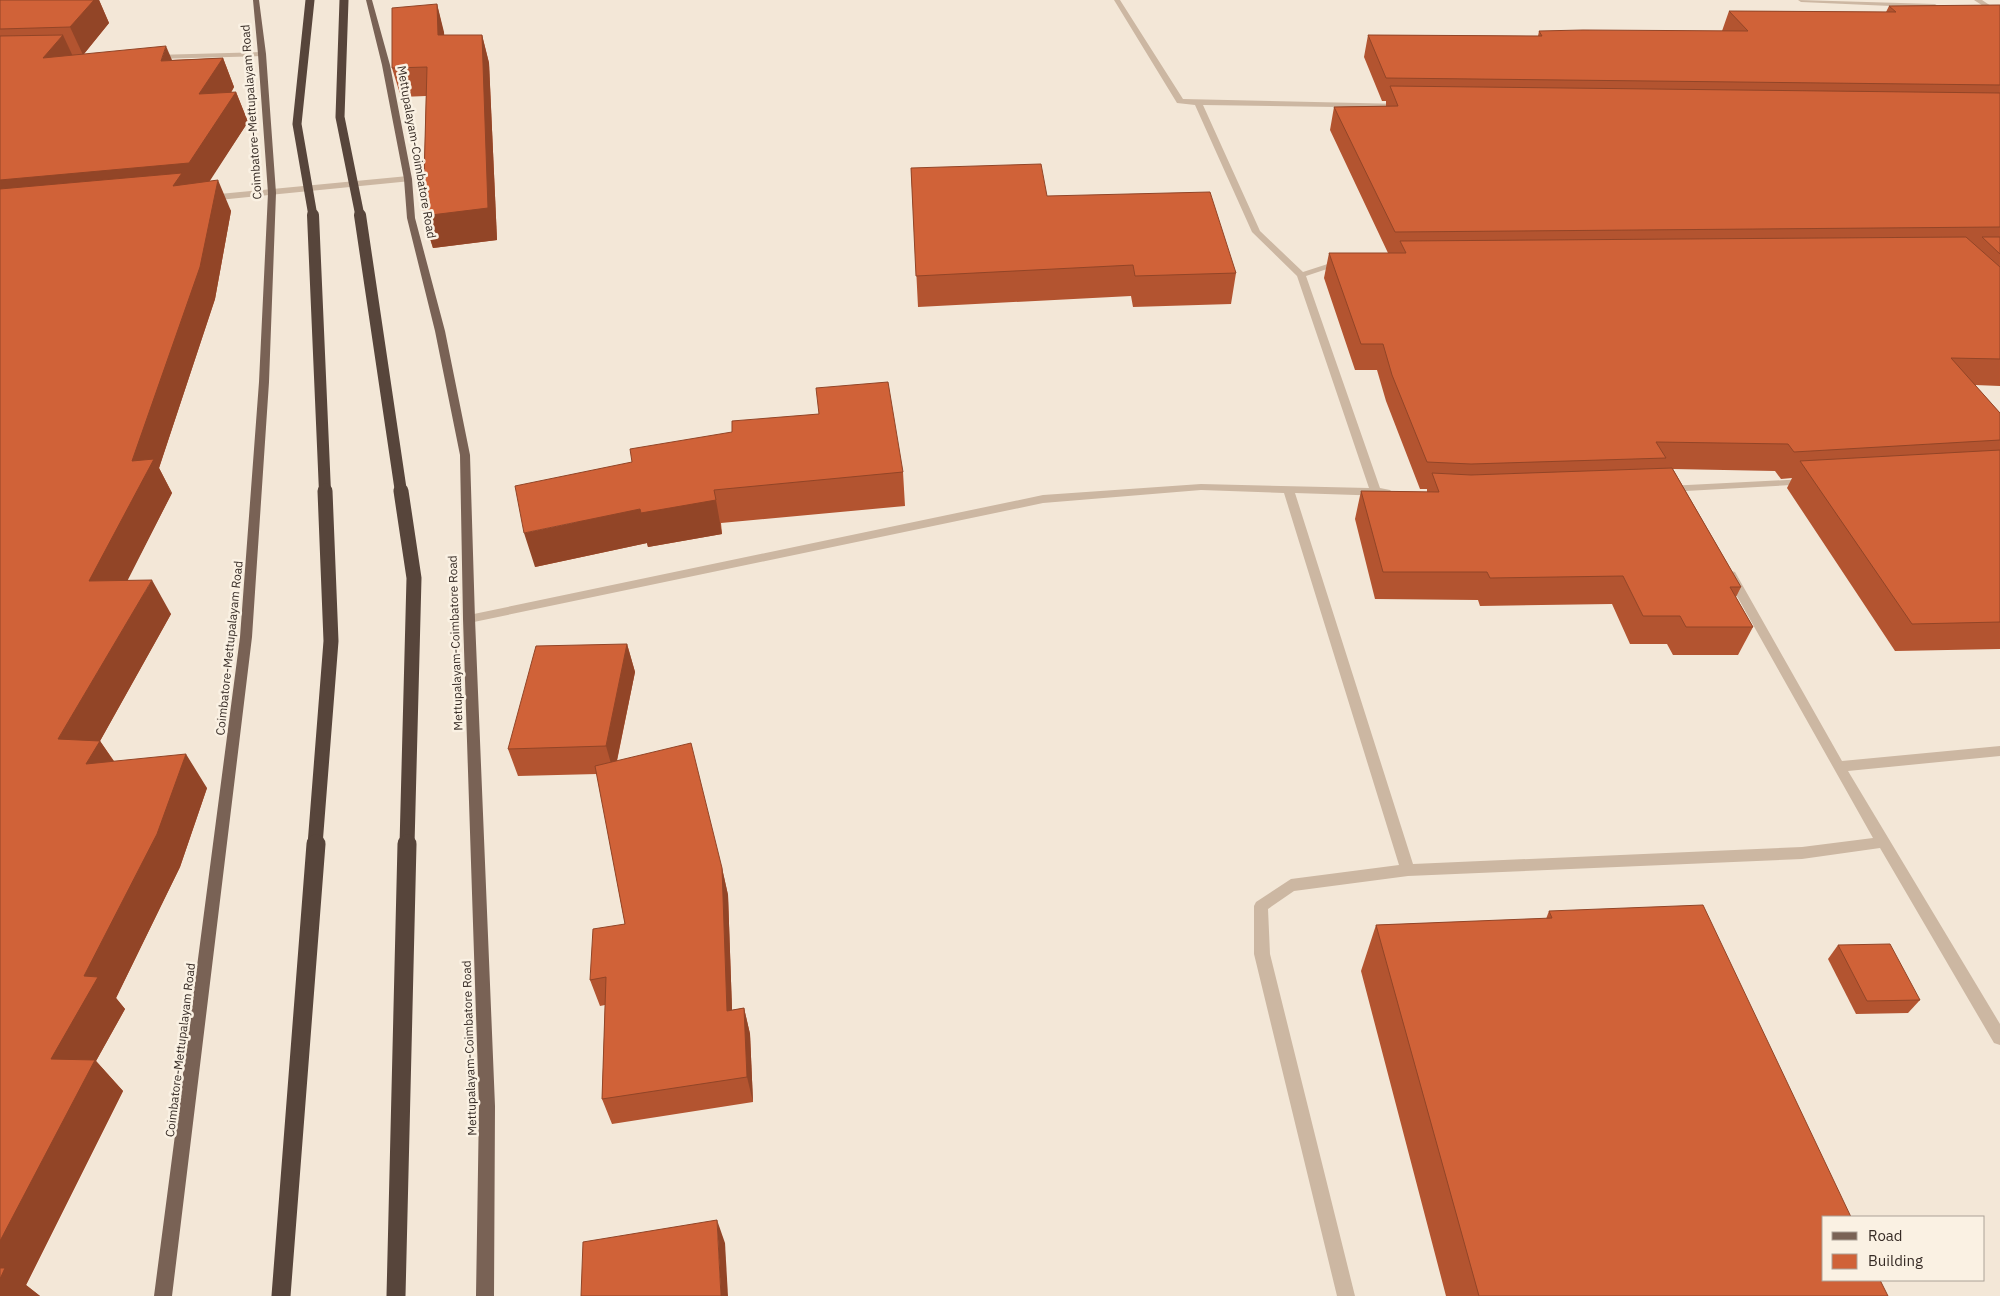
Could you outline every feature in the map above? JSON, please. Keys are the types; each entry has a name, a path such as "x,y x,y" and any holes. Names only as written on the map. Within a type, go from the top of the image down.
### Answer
{"highway":[{"path":"281,1296 331,641 322,370 312,204 297,124 310,0"},
{"path":"344,0 340,117 358,202 414,578 396,1296"}],"main road":[{"name":"Coimbatore-Mettupalayam Road","path":"163,1296 246,638 264,382 272,193 262,54 256,0"},
{"name":"Mettupalayam-Coimbatore Road","path":"369,0 386,65 408,179 411,218 440,330 465,455 469,620 487,1106 485,1296"}],"street":[{"path":"1117,0 1180,100 1198,103 1416,106"},
{"path":"1802,0 1944,7"},
{"path":"1977,0 2000,14"},
{"path":"1973,8 1992,9"},
{"path":"146,57 262,54"},
{"path":"1198,103 1256,232 1301,275 1376,492"},
{"path":"204,199 408,179"},
{"path":"1301,275 1345,262 1355,262"},
{"path":"1652,490 1684,493 1821,481"},
{"path":"469,620 1043,499 1201,487 1395,493"},
{"path":"1288,489 1408,870"},
{"path":"1726,567 1838,766 2000,1038"},
{"path":"1838,766 1866,765 2000,751"},
{"path":"1346,1296 1262,954 1262,906 1291,885 1408,870 1802,853 1885,842"}],"building":[{"path":"0,0 94,0 70,27 0,29"},
{"path":"437,4 438,35 482,35 488,208 423,216 427,67 392,68 392,8"},
{"path":"2000,5 2000,85 1386,78 1368,35 1542,36 1539,31 1748,31 1729,11 1896,12 1889,6"},
{"path":"63,35 43,58 166,46 161,61 223,58 199,94 236,92 189,163 0,180 0,36"},
{"path":"1390,86 2000,93 2000,227 1395,232 1334,107 1398,106"},
{"path":"1041,164 1047,196 1210,192 1236,273 1135,276 1133,265 916,276 911,168"},
{"path":"182,173 173,186 218,180 200,267 132,461 154,459 89,581 152,580 58,739 100,741 86,764 186,754 157,834 84,976 98,977 51,1059 95,1060 0,1241 0,189"},
{"path":"1966,237 2000,267 2000,359 1951,358 2000,413 2000,440 1794,452 1788,444 1656,442 1666,458 1471,464 1427,462 1392,375 1383,344 1361,344 1329,253 1406,253 1400,241"},
{"path":"1982,237 2000,237 2000,254"},
{"path":"888,382 903,472 714,490 716,500 641,513 640,509 524,533 515,486 632,462 630,449 732,432 732,421 819,414 816,388"},
{"path":"2000,450 2000,622 1912,624 1800,461"},
{"path":"1672,468 1741,587 1730,587 1753,627 1686,627 1680,616 1643,616 1623,576 1490,578 1487,572 1383,572 1361,491 1439,492 1432,473 1471,475"},
{"path":"627,644 606,746 508,749 536,646"},
{"path":"691,743 722,868 727,1011 744,1008 747,1077 602,1099 606,977 590,980 593,929 625,924 595,766"},
{"path":"1703,905 1851,1216 1822,1216 1822,1281 1880,1281 1888,1296 1479,1296 1376,925 1552,918 1549,911"},
{"path":"1890,944 1920,1000 1867,1001 1838,945"},
{"path":"717,1220 721,1296 581,1296 583,1242"},
{"path":"0,1268 5,1268 0,1279"}]}
